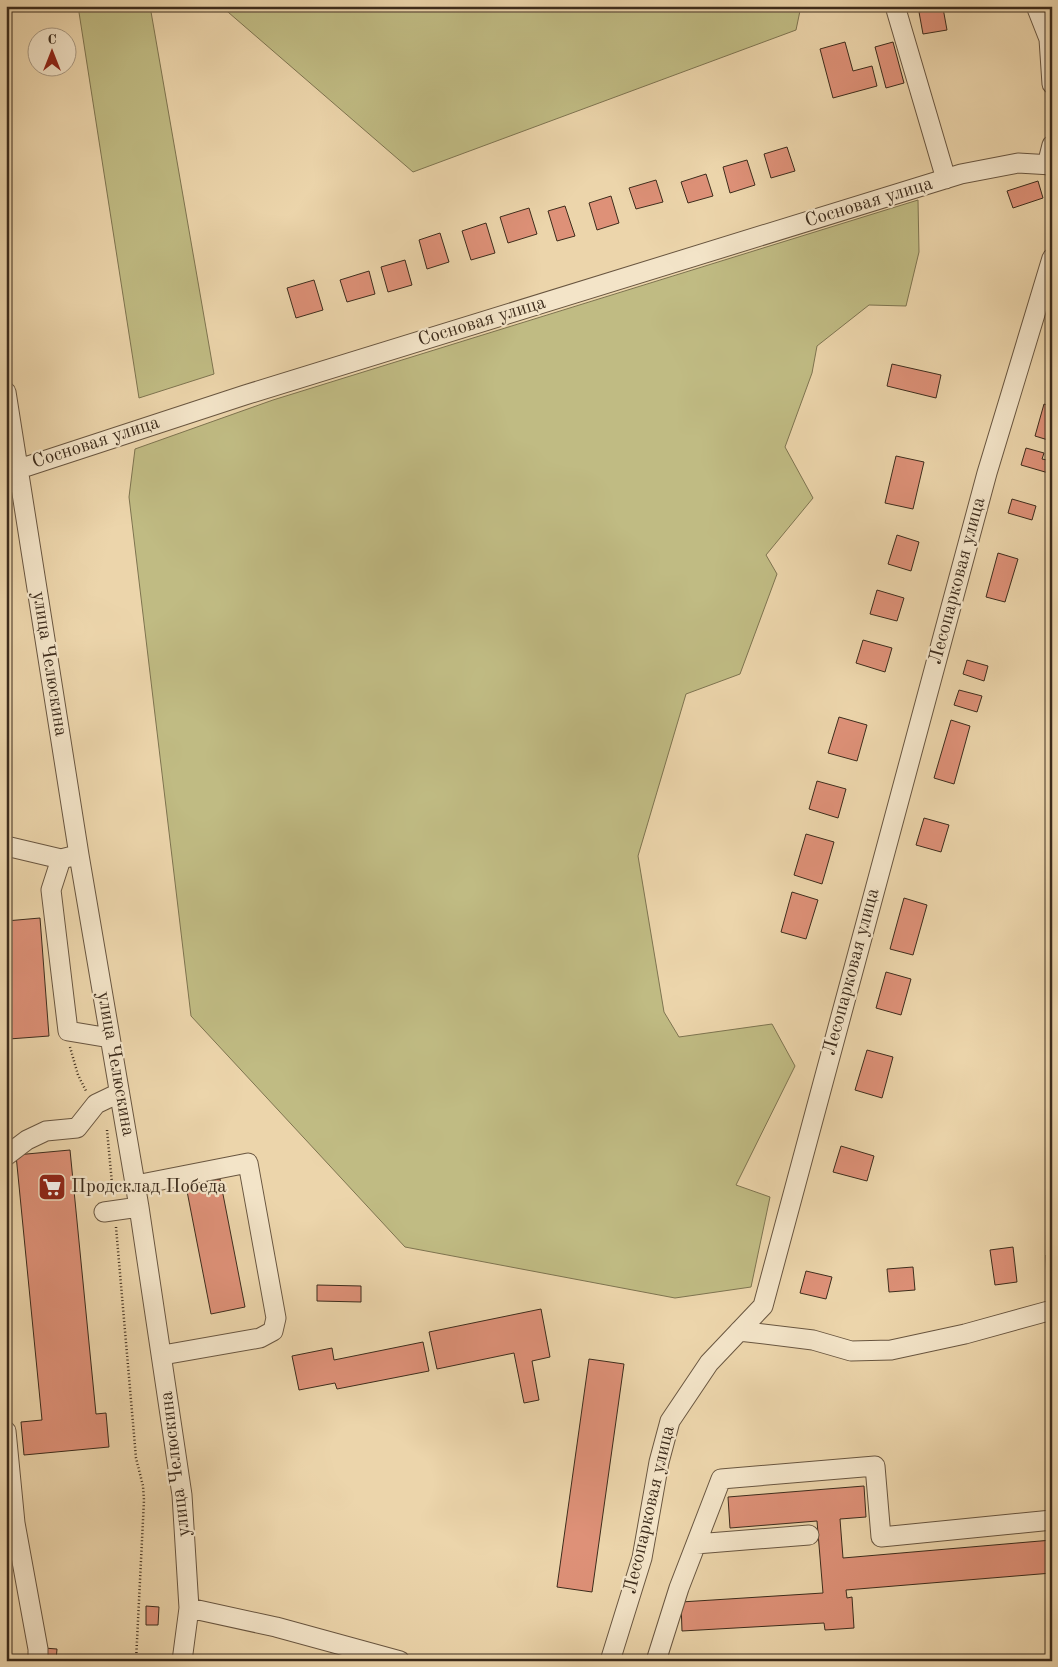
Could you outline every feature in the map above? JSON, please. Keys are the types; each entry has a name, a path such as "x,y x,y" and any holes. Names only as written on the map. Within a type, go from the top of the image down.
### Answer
{"street":[{"path":"895,6 946,179"},
{"path":"1036,6 1051,44 1052,84"},
{"path":"1049,165 1052,145"},
{"name":"Сосновая улица","path":"13,468 962,174 1018,163 1049,165"},
{"name":"Лесопарковая улица","path":"610,1661 642,1558 659,1462 670,1420 709,1363 763,1306 984,483 1052,258"},
{"name":"улица Челюскина","path":"6,392 13,468 70,856 110,1038 163,1355 182,1495 189,1608 182,1661"},
{"path":"6,846 70,856 52,890 68,1030 110,1038"},
{"path":"6,1156 27,1140 46,1131 77,1128 96,1104 119,1093"},
{"path":"136,1185 248,1163 276,1318 273,1331 260,1338 163,1355"},
{"path":"109,1211 139,1206"},
{"path":"739,1331 813,1340 851,1351 891,1350 965,1334 1052,1310"},
{"path":"6,1432 14,1523 38,1650 38,1661"},
{"path":"656,1661 679,1588 722,1479 875,1466 881,1537 1052,1520"},
{"path":"696,1544 810,1535"},
{"path":"189,1608 276,1627 400,1661"}],"path":[{"path":"68,1030 70,1048 78,1075 85,1089 105,1116 106,1123 109,1211 136,1458 143,1486 144,1500 136,1661"}],"shaded area":[{"path":"78,6 150,6 214,374 139,398"},
{"path":"221,6 801,6 796,30 413,172"},
{"path":"918,200 919,252 906,306 869,305 817,346 812,373 785,447 813,498 766,555 777,574 740,674 686,694 638,856 664,1012 679,1037 772,1024 795,1066 736,1185 770,1197 751,1287 675,1298 405,1247 191,1016 129,497 135,449 273,400"}],"building":[{"path":"943,8 947,30 923,34 919,12"},
{"path":"845,42 853,71 872,66 877,86 833,98 820,49"},
{"path":"893,42 904,83 886,88 875,47"},
{"path":"787,147 795,171 771,178 764,154"},
{"path":"747,160 755,185 730,193 723,167"},
{"path":"706,174 713,196 688,203 681,182"},
{"path":"656,180 663,202 636,209 629,188"},
{"path":"1038,181 1043,198 1013,208 1007,191"},
{"path":"611,196 619,223 597,230 589,203"},
{"path":"565,206 575,236 557,241 548,211"},
{"path":"529,208 537,234 508,243 500,217"},
{"path":"486,223 495,253 471,260 462,231"},
{"path":"440,233 449,262 427,269 419,240"},
{"path":"405,260 412,285 388,292 381,267"},
{"path":"369,271 375,294 347,302 340,280"},
{"path":"314,280 323,310 296,318 287,288"},
{"path":"892,364 941,375 936,398 887,386"},
{"path":"1044,404 1052,407 1052,426 1048,440 1035,436"},
{"path":"1026,448 1044,453 1042,459 1052,461 1052,474 1021,465"},
{"path":"896,456 924,462 913,509 885,503"},
{"path":"1012,499 1036,506 1032,520 1008,513"},
{"path":"897,535 919,542 911,571 888,564"},
{"path":"998,553 1018,559 1005,602 986,597"},
{"path":"877,590 904,598 897,621 870,614"},
{"path":"863,640 892,648 885,672 856,663"},
{"path":"967,660 988,666 984,681 963,674"},
{"path":"959,690 982,696 977,712 954,705"},
{"path":"839,717 867,725 857,761 828,753"},
{"path":"951,720 970,726 954,784 934,778"},
{"path":"817,781 846,789 838,818 809,809"},
{"path":"924,818 949,825 941,852 916,845"},
{"path":"806,834 834,842 822,884 794,875"},
{"path":"792,892 818,900 806,939 781,932"},
{"path":"904,898 927,905 913,955 890,949"},
{"path":"40,918 49,1036 9,1039 6,1008 6,921"},
{"path":"886,972 911,979 901,1015 876,1008"},
{"path":"867,1050 893,1057 882,1098 855,1090"},
{"path":"841,1146 874,1156 867,1181 833,1172"},
{"path":"70,1150 96,1414 106,1413 109,1447 24,1455 21,1422 42,1420 16,1155"},
{"path":"220,1179 245,1307 211,1314 186,1186"},
{"path":"1013,1247 1017,1282 995,1285 990,1250"},
{"path":"1046,1255 1052,1255 1052,1284 1047,1284"},
{"path":"913,1267 915,1290 889,1292 887,1269"},
{"path":"806,1271 832,1277 826,1299 800,1293"},
{"path":"317,1285 361,1286 361,1302 317,1301"},
{"path":"541,1309 550,1357 532,1361 539,1400 524,1403 514,1353 437,1369 429,1332"},
{"path":"423,1342 429,1371 337,1389 335,1383 299,1390 292,1356 332,1348 334,1360"},
{"path":"589,1359 624,1364 592,1592 557,1587"},
{"path":"864,1486 866,1517 840,1519 843,1558 1052,1540 1052,1573 846,1590 847,1598 852,1597 854,1628 825,1630 824,1623 682,1631 681,1602 823,1593 817,1521 730,1528 728,1497"},
{"path":"146,1606 159,1607 158,1625 146,1625"},
{"path":"44,1648 57,1649 56,1661 43,1660"}],"place":[{"name":"Продсклад Победа","path":"52,1187"}]}
